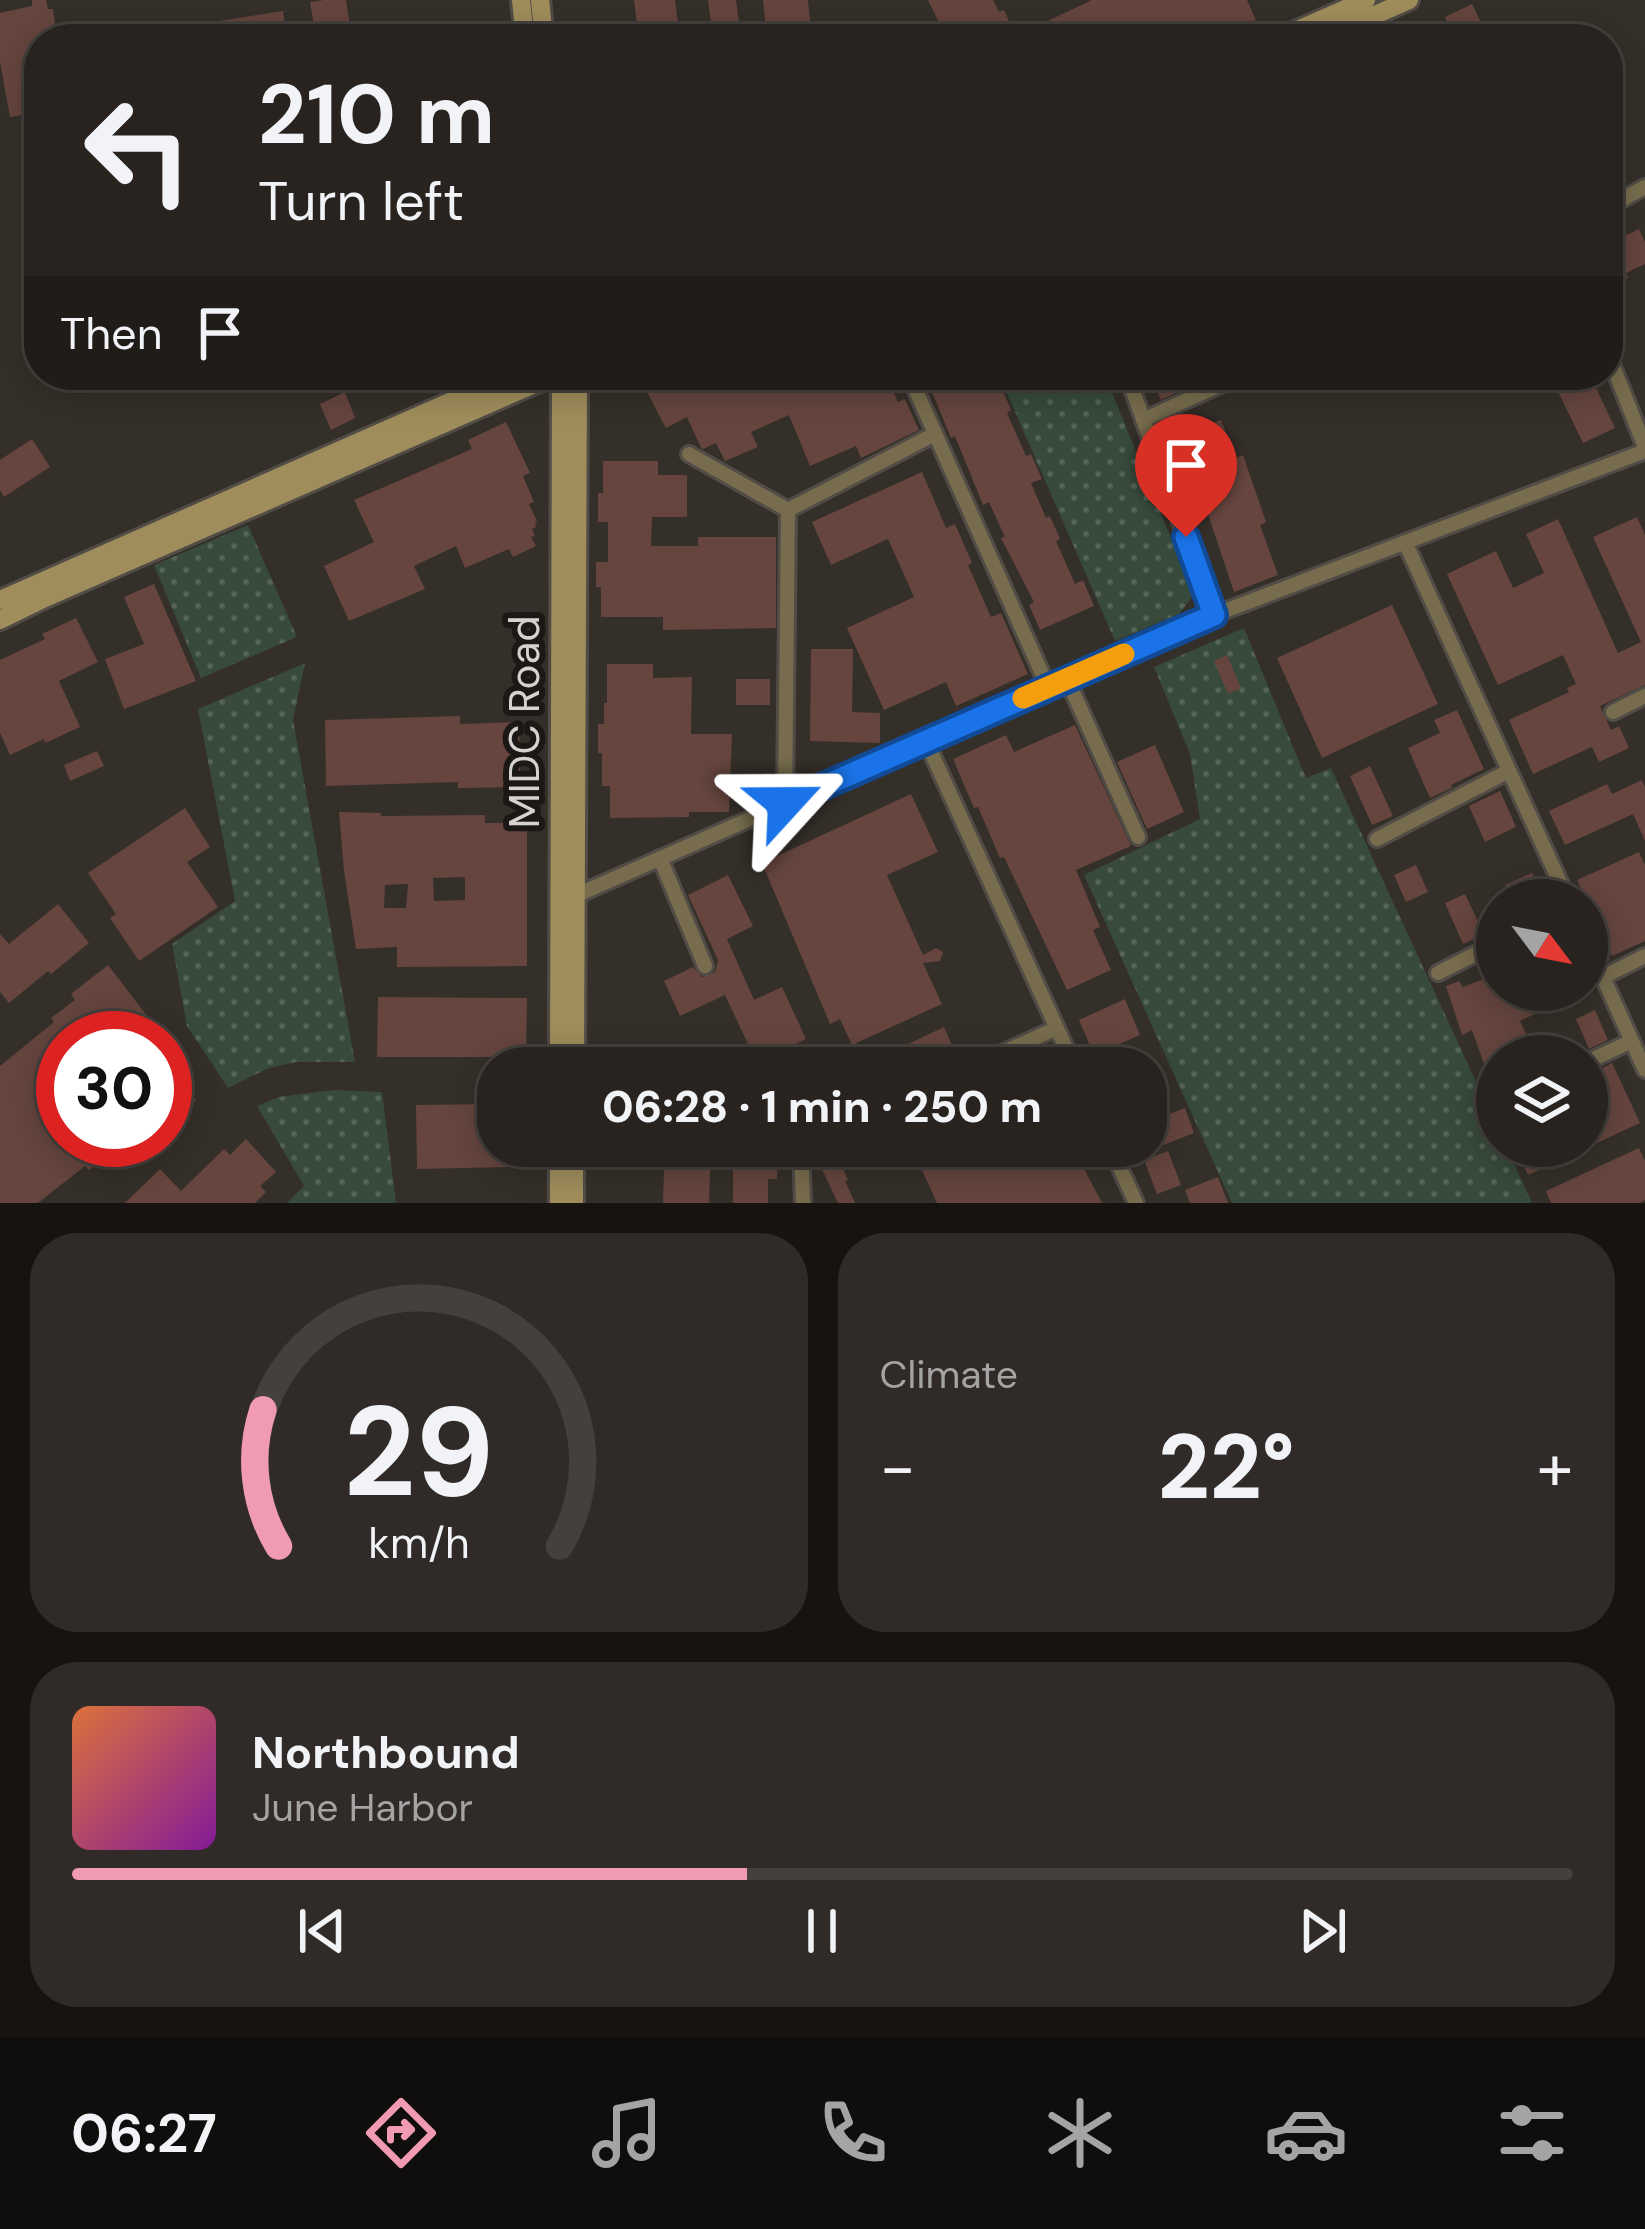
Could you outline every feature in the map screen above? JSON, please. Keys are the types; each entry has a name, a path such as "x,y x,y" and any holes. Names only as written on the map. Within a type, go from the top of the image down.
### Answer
{"main road":[{"path":"1311,24 1366,0"},
{"path":"1355,24 1409,0"},
{"path":"0,600 477,390"},
{"path":"0,620 524,390"},
{"name":"MIDC Road","path":"558,390 574,1047"},
{"name":"MIDC Road","path":"560,1047 568,898 578,390"},
{"path":"559,1167 559,1203"},
{"path":"574,1167 574,1203"}],"street":[{"path":"916,390 1048,687"},
{"path":"1132,390 1214,615"},
{"path":"1143,419 1208,390"},
{"path":"568,898 1214,615 1645,449 1622,390"},
{"path":"788,510 935,434"},
{"path":"689,454 788,510"},
{"path":"785,803 788,510"},
{"path":"1405,542 1558,879"},
{"path":"1067,679 1138,837"},
{"path":"1613,712 1645,696"},
{"path":"926,741 1066,1047"},
{"path":"1377,839 1509,771"},
{"path":"660,858 705,966"},
{"path":"1438,973 1476,954"},
{"path":"1608,974 1645,956"},
{"path":"1608,987 1645,1070"},
{"path":"1015,1047 1057,1028"},
{"path":"1608,1052 1632,1041"},
{"path":"802,1167 803,1203"},
{"path":"1120,1167 1136,1203"}],"green space":[{"path":"1006,390 1111,390 1194,595 1179,614 1115,641"},
{"path":"248,525 297,637 201,678 154,565"},
{"path":"1244,628 1306,778 1331,768 1476,1082 1476,1167 1516,1167 1532,1203 1232,1203 1167,1059 1167,1047 1162,1047 1084,875 1200,819 1190,754 1154,667"},
{"path":"305,663 293,720 355,1062 296,1062 269,1068 228,1088 192,1034 192,1011 184,1011 172,944 235,901 198,709"},
{"path":"333,1090 382,1092 396,1203 287,1203 304,1186 257,1106 279,1097"}],"building":[{"path":"32,0 46,0 55,24 24,24 24,115 10,117 0,62 0,13 32,6"},
{"path":"346,0 350,24 314,24 310,2"},
{"path":"634,0 675,0 678,24 637,24"},
{"path":"708,0 736,0 739,24 711,24"},
{"path":"763,0 808,0 810,24 765,24"},
{"path":"928,0 993,0 1010,24 951,22 940,24"},
{"path":"1092,0 1247,0 1256,20 1247,24 1041,24"},
{"path":"1472,4 1482,24 1448,24 1445,17"},
{"path":"283,11 285,24 206,24"},
{"path":"1639,229 1645,242 1645,264 1626,273 1628,278 1623,281 1623,237"},
{"path":"646,390 893,390 898,402 905,399 919,430 861,458 856,446 810,466 789,415 751,432 758,447 725,461 716,443 701,448 687,417 666,428"},
{"path":"931,390 1002,390 1026,456 1031,454 1042,479 1031,483 1046,518 1050,516 1075,584 1083,580 1094,606 1040,630 1029,605 1034,602 1001,538 1005,537 989,502 983,505 955,436 951,438"},
{"path":"1157,390 1182,390 1161,400"},
{"path":"1557,390 1597,390 1615,428 1583,443"},
{"path":"345,392 355,418 331,430 320,404"},
{"path":"1221,420 1235,458 1243,455 1278,575 1234,592 1191,474 1201,470 1188,432"},
{"path":"506,422 530,473 523,476 534,502 529,504 537,521 531,537 536,546 513,557 509,549 465,568 456,546 414,566 425,589 349,621 324,566 374,542 354,500 472,449 468,440"},
{"path":"32,439 50,467 4,497 0,460"},
{"path":"603,461 658,461 658,475 687,475 687,517 652,517 651,546 698,546 698,537 776,537 776,628 663,630 663,617 601,617 596,562 608,562 608,522 598,522"},
{"path":"922,472 946,528 955,524 991,617 1001,613 1028,674 956,706 946,682 884,710 847,628 914,597 888,539 831,565 812,522"},
{"path":"1637,517 1645,535 1645,685 1600,706 1611,730 1619,726 1629,748 1599,762 1592,747 1533,774 1509,720 1569,692 1567,688 1576,684 1563,655 1498,685 1447,574 1496,551 1513,588 1544,573 1526,534 1558,519 1618,653 1641,642 1593,537"},
{"path":"154,584 196,681 124,709 105,659 144,644 124,597"},
{"path":"1392,605 1438,704 1322,758 1277,658"},
{"path":"76,618 98,662 59,681 80,727 10,755 0,733 0,660"},
{"path":"811,649 853,649 852,712 880,713 880,743 810,741"},
{"path":"1227,655 1241,688 1228,694 1214,661"},
{"path":"607,664 653,664 653,678 692,677 691,734 732,734 729,812 610,818 610,786 602,786 602,753 598,753 598,724 604,724 607,703"},
{"path":"736,679 770,679 770,705 736,705"},
{"path":"1457,710 1484,769 1430,798 1408,748 1440,733 1434,720"},
{"path":"460,716 460,724 519,722 520,787 458,788 458,782 326,786 325,720"},
{"path":"1075,725 1131,846 1076,870 1100,927 1093,930 1111,970 1067,990 953,759 1006,735 1014,752"},
{"path":"1155,745 1184,812 1147,829 1117,762"},
{"path":"97,751 104,766 70,781 64,765"},
{"path":"1370,766 1393,816 1372,825 1350,776"},
{"path":"1642,780 1645,841 1633,814 1565,845 1549,811 1607,784 1612,794"},
{"path":"1500,791 1516,827 1485,842 1469,806"},
{"path":"911,794 938,852 887,875 923,955 936,948 943,952 940,961 923,963 942,1004 852,1045 840,1019 830,1024 762,863"},
{"path":"185,808 210,847 187,862 218,907 139,961 110,918 116,914 88,873"},
{"path":"339,812 485,815 485,823 527,823 527,966 397,967 397,947 356,949","holes":["465,877 465,900 434,901 433,878","408,884 406,908 384,908 385,885"]},
{"path":"1639,852 1645,865 1645,941 1612,956 1608,879 1579,879"},
{"path":"1416,865 1428,892 1406,902 1394,875"},
{"path":"728,875 753,926 727,939 754,1000 782,987 806,1039 790,1047 749,1047 725,995 680,1016 664,981 693,967 702,977 715,972 718,960 688,895"},
{"path":"1465,894 1476,917 1476,938 1463,944 1445,903"},
{"path":"58,904 89,943 9,1003 0,992 0,934 9,944"},
{"path":"108,965 143,1011 60,1011 75,1000 71,994"},
{"path":"1459,981 1463,987 1476,982 1476,1011 1541,1011 1520,1021 1526,1035 1476,1035 1476,1041 1472,1030 1462,1035 1446,986"},
{"path":"378,997 527,998 526,1047 477,1047 477,1057 377,1057"},
{"path":"1125,999 1140,1035 1112,1047 1091,1047 1079,1020"},
{"path":"1595,1011 1606,1035 1583,1035 1576,1019"},
{"path":"944,1027 953,1047 902,1047"},
{"path":"36,1037 36,1167 84,1167 38,1203 0,1203 0,1066"},
{"path":"1612,1063 1640,1123 1608,1138 1608,1065"},
{"path":"477,1104 477,1167 509,1167 417,1169 416,1105"},
{"path":"1185,1108 1194,1133 1167,1144 1167,1115"},
{"path":"246,1139 276,1172 260,1186 266,1192 255,1203 125,1203 160,1169 181,1191 224,1149 230,1155"},
{"path":"1639,1148 1645,1161 1645,1200 1551,1203 1546,1191 1598,1167 1608,1167 1608,1162"},
{"path":"1167,1151 1181,1185 1157,1194 1147,1167 1167,1167"},
{"path":"664,1167 710,1167 709,1203 663,1203"},
{"path":"733,1167 777,1167 777,1179 768,1179 768,1203 733,1203"},
{"path":"821,1167 842,1167 855,1203 838,1203"},
{"path":"921,1167 1083,1167 1102,1203 937,1203"},
{"path":"1218,1177 1228,1203 1190,1203 1185,1190"}],"slow traffic":[{"path":"1023,698 1124,654"}],"route":[{"path":"785,803 1214,615 1186,537"}]}
